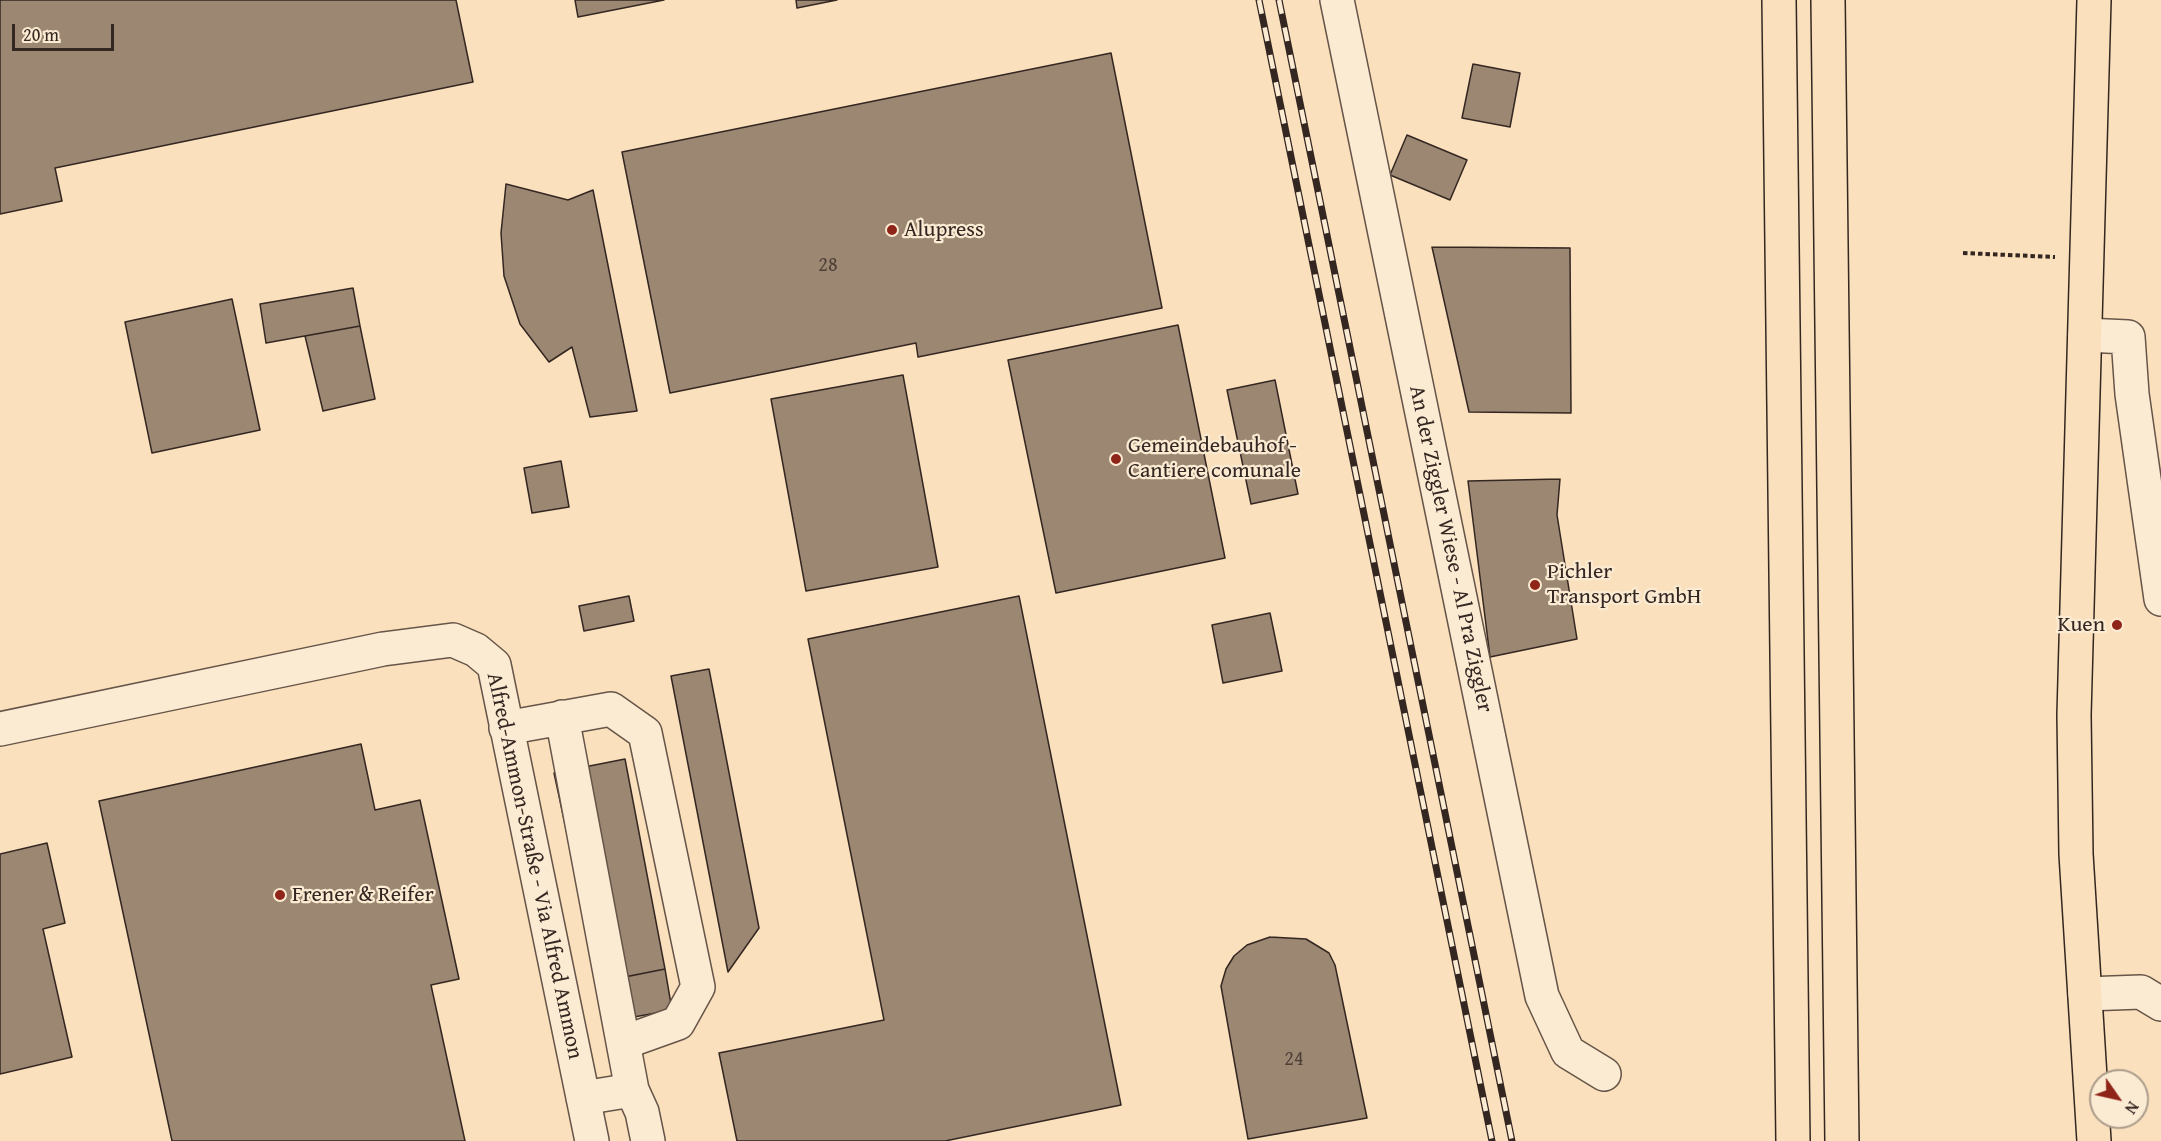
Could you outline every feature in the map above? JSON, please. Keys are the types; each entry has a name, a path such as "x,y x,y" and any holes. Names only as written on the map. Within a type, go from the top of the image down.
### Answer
{"main road":[{"path":"1779,0 1793,1141"},
{"path":"1828,0 1842,1141"},
{"path":"2094,0 2074,715 2076,854 2094,1141"}],"street":[{"name":"An der Ziggler Wiese - Al Pra Ziggler","path":"1337,0 1542,996 1568,1052 1604,1074"},
{"path":"2085,335 2128,337 2132,394 2161,598"},
{"name":"Alfred-Ammon-Straße - Via Alfred Ammon","path":"0,729 383,649 453,640 476,650 494,665 592,1141"},
{"path":"506,728 611,709 645,733 698,987 678,1023 625,1042"},
{"path":"562,717 625,1042 632,1090 642,1112 648,1141"},
{"path":"2085,993 2141,992 2161,1004"},
{"path":"583,1098 632,1090"}],"path":[{"path":"1963,253 2086,258"}],"building":[{"path":"0,0 456,0 473,82 55,168 62,201 0,214"},
{"path":"575,0 664,0 578,17"},
{"path":"796,0 837,0 797,8"},
{"name":"Alupress","path":"1111,53 1162,308 918,357 916,343 670,393 622,152"},
{"path":"1473,64 1520,73 1510,127 1462,118"},
{"path":"1407,135 1467,160 1450,200 1390,175"},
{"path":"506,184 568,200 593,190 637,411 590,417 572,347 549,362 520,324 504,276 501,233"},
{"path":"1432,247 1570,248 1571,413 1469,412"},
{"path":"353,288 360,326 266,343 260,304"},
{"path":"232,299 260,430 152,453 125,322"},
{"name":"Gemeindebauhof - Cantiere comunale","path":"1178,325 1225,558 1056,593 1008,360"},
{"path":"360,326 375,399 323,411 305,336"},
{"path":"903,375 938,567 806,591 771,399"},
{"path":"1275,380 1298,494 1251,504 1227,390"},
{"path":"561,461 569,507 532,513 524,468"},
{"path":"1560,479 1557,515 1577,639 1490,657 1468,481"},
{"path":"629,596 634,621 584,631 579,606"},
{"path":"1019,596 1121,1105 945,1141 737,1141 719,1053 884,1020 808,639"},
{"path":"1270,613 1282,671 1223,683 1212,625"},
{"path":"709,669 759,928 728,972 671,676"},
{"name":"Frener & Reifer","path":"361,744 375,810 420,800 459,979 431,985 465,1141 172,1141 99,801"},
{"path":"625,759 665,969 599,982 554,773"},
{"path":"47,843 65,923 43,929 72,1057 0,1074 0,854"},
{"path":"1270,937 1306,939 1329,953 1335,965 1367,1118 1248,1139 1221,986 1226,969 1234,956 1247,945"},
{"path":"665,969 672,1010 634,1017 625,977"}],"railway":[{"path":"1259,0 1492,1141"},
{"path":"1279,0 1512,1141"}],"place":[{"name":"Alupress","path":"892,230"},
{"name":"Gemeindebauhof - Cantiere comunale","path":"1116,459"},
{"name":"Pichler Transport GmbH","path":"1535,585"},
{"name":"Kuen","path":"2117,625"},
{"name":"Frener & Reifer","path":"280,895"}]}
